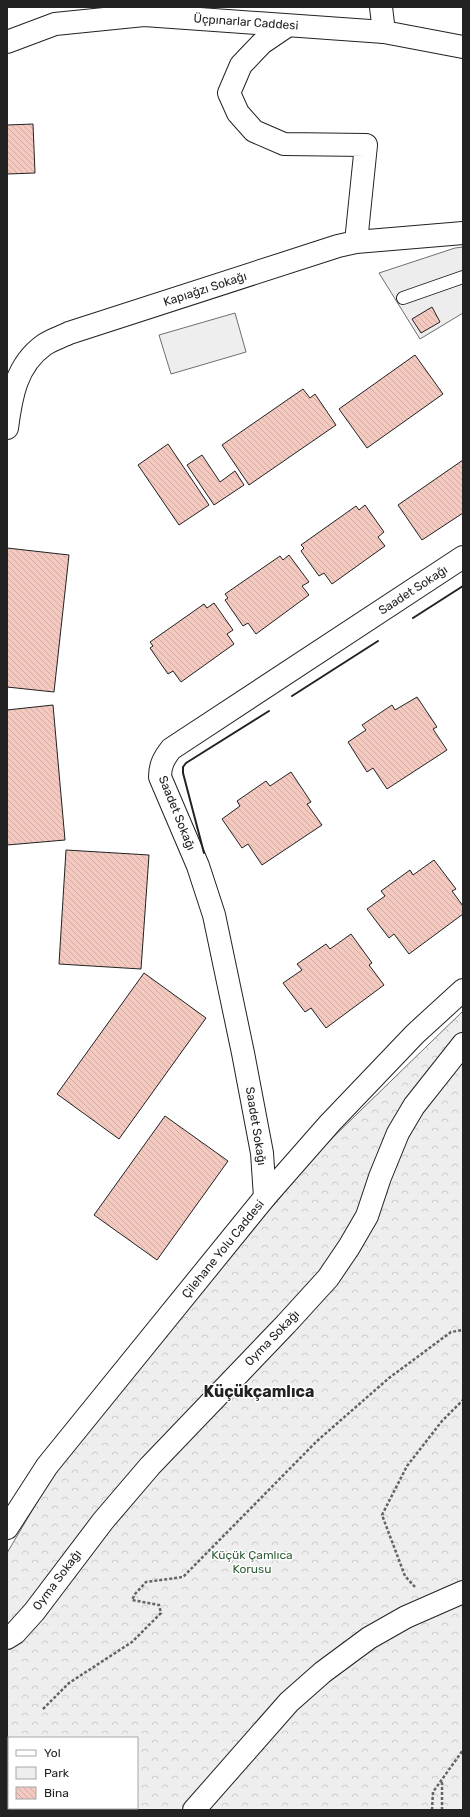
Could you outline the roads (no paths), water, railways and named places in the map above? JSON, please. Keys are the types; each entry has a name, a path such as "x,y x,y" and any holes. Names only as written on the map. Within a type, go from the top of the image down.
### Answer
{"street":[{"path":"381,7 384,32"},
{"name":"Üçpınarlar Caddesi","path":"7,42 55,24 144,14 287,26 384,32 463,47"},
{"path":"287,26 262,43 241,65 230,93 238,113 254,131 284,144 366,145 356,242"},
{"name":"Kapıağzı Sokağı","path":"7,428 11,395 18,376 31,357 44,345 69,333 338,246 356,242 463,233"},
{"name":"Saadet Sokağı","path":"265,1197 260,1145 243,1053 214,915 198,866 160,777 160,766 171,749 463,557"},
{"name":"Çilehane Yolu Caddesi","path":"7,1528 47,1466 265,1197 351,1101 415,1034 463,990"},
{"name":"Oyma Sokağı","path":"7,1638 15,1633 34,1612 102,1521 150,1466 328,1278 349,1247 367,1216 380,1177 398,1133 414,1106 463,1044"},
{"path":"194,1810 289,1702 323,1672 369,1638 406,1617 463,1592"}],"lane":[{"path":"403,298 463,278"}],"district":[{"name":"Küçükçamlıca","path":"259,1391"}],"park label":[{"name":"Küçük Çamlıca Korusu","path":"252,1562"}]}
